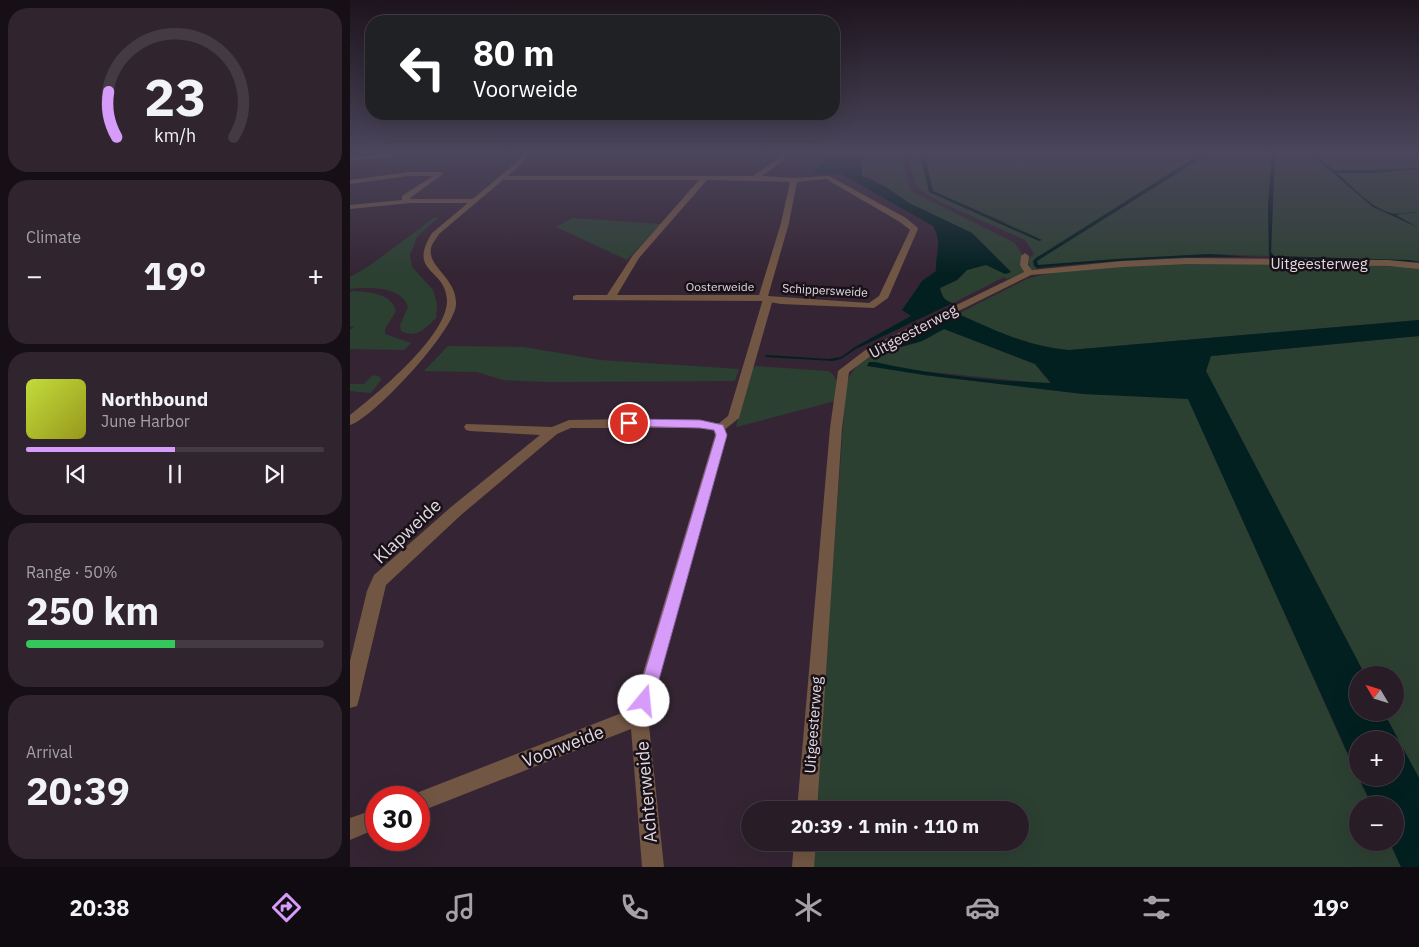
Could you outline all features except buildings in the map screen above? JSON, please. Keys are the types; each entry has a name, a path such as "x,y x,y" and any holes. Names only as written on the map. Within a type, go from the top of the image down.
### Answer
{"street":[{"path":"410,201 405,198 413,192"},
{"path":"350,421 381,395 417,358 435,339 445,322 450,313 451,294 447,283 428,264 427,248 431,239 440,228 483,192"},
{"path":"610,298 636,257 692,192"},
{"name":"Oosterweide","path":"576,298 766,299 791,192"},
{"name":"Schippersweide","path":"766,299 871,306 883,298 914,229 903,220 854,192"},
{"path":"350,207 410,201 472,201"},
{"name":"Uitgeesterweg","path":"808,801 835,438 844,371 872,350 1027,264 1122,264 1187,260 1389,263 1419,266"},
{"path":"470,427 553,431 569,424 700,424 719,428 733,418 766,299"},
{"path":"640,716 722,435 719,428"},
{"name":"Klapweide","path":"350,699 375,591 380,580 456,511 553,431"},
{"name":"Voorweide","path":"430,798 640,716"},
{"name":"Achterweide","path":"640,716 653,867"},
{"path":"350,829 365,823"},
{"path":"803,867 804,851"}],"shaded area":[{"path":"874,192 894,192 909,203 972,233 1011,272 1005,274 986,265 967,270 957,280 940,288 944,298 953,303 856,349 841,359 833,361 765,357 766,355 829,359 841,357 855,347 911,316 902,310 922,281 936,271 938,238 933,226"},
{"path":"894,192 914,192 1015,243 1022,254 1023,274 1007,279 1004,277 953,303 946,300 940,288 957,280 967,270 986,264 1005,274 1011,272 972,233 909,203"},
{"path":"924,192 930,192 1028,232 936,192 1140,192 1036,258 1033,261 1037,268 1034,270 1030,268 1028,259 1034,254 1025,240 940,202"},
{"path":"930,192 936,192 1042,240 1039,241"},
{"path":"1140,192 1146,192 1037,261 1038,265 1209,254 1252,257 1171,258 1037,268 1034,266 1033,261"},
{"path":"1146,192 1269,192 1269,256 1209,254 1038,266 1036,261"},
{"path":"1269,192 1273,192 1271,252 1274,256 1409,260 1419,262 1274,258 1269,256"},
{"path":"1273,192 1419,192 1419,261 1274,256 1271,252"},
{"path":"1356,192 1376,206 1394,214 1419,212 1396,215 1419,228 1373,207"},
{"path":"435,217 438,218 417,237 410,255 412,267 433,290 437,304 436,318 420,331 412,334 407,333 401,331 400,325 408,307 405,300 399,295 384,289 350,289 350,277 369,266"},
{"path":"573,218 660,224 627,260 556,227"},
{"path":"1194,262 1419,267 1419,320 1069,350 1025,341 958,314 1027,279 1047,274 1089,267"},
{"path":"350,292 379,295 389,300 396,311 385,329 385,334 411,343 404,350 350,349 350,330 354,327 350,326"},
{"path":"958,314 1025,341 1069,350 1419,320 1419,336 1211,356 1206,371 1360,666 1349,666 1349,721 1388,721 1394,731 1349,731 1349,756 1188,399 1083,394 924,375 867,366 869,362 875,362 962,377 1051,383 1035,364 944,329 922,341 886,351"},
{"path":"944,329 1035,364 1051,384 913,370 924,375 1083,394 1188,398 1349,758 1349,786 1362,786 1367,796 1349,796 1349,851 1394,851 1401,867 811,867 812,851 1029,851 1029,801 816,801 846,385 859,364 867,358 926,339"},
{"path":"1419,336 1419,778 1404,750 1404,731 1394,731 1388,721 1404,721 1404,666 1360,666 1206,371 1211,356"},
{"path":"448,346 524,347 600,360 739,369 735,381 550,382 503,380 477,372 424,371"},
{"path":"756,366 828,371 835,377 836,381 835,401 736,427 751,369"},
{"path":"373,375 380,377 381,380 371,393 350,391 350,384 364,384"},
{"path":"1404,750 1419,778 1419,867 1401,867 1394,851 1404,851 1404,796 1368,796 1363,786 1404,786"}],"route":[{"path":"629,423 700,424 719,428 722,435 644,701"}]}
